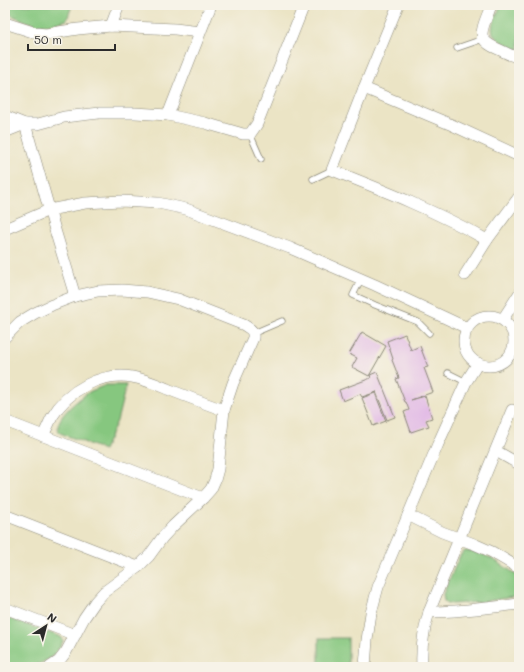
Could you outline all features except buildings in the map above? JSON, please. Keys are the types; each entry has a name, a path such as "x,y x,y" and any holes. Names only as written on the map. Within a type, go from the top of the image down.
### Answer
{"street":[{"path":"111,26 119,5"},
{"path":"168,115 211,5"},
{"path":"5,116 25,124 38,124 64,117 99,113 168,115 205,123 243,134 250,134 257,124 304,5"},
{"path":"398,5 332,170 410,202 487,240"},
{"path":"491,5 483,29 483,39 494,47 512,56 519,57"},
{"path":"5,22 36,34 111,26 175,29 200,32"},
{"path":"364,88 452,125 519,156"},
{"path":"5,132 25,124"},
{"path":"25,124 75,296"},
{"path":"465,275 487,240 519,196"},
{"path":"5,229 49,210 85,203 120,201 158,203 186,209 290,248 467,328"},
{"path":"5,337 20,322 52,305 75,296 98,291 122,290 147,292 178,299 244,325 250,328 254,333 233,383 224,410 218,469 211,489 173,526 149,556 138,567 104,592 84,618 66,652 50,667"},
{"path":"503,319 519,294"},
{"path":"487,315 503,319 509,325 514,336 515,355 496,365 484,366 478,364 470,357 464,347 464,334 467,328 470,323 481,316 487,315"},
{"path":"365,667 366,640 378,587 438,444 466,382 478,364"},
{"path":"42,436 53,416 66,400 76,391 88,384 117,376 132,377 148,381 224,410"},
{"path":"422,667 421,653 424,630 429,612 512,410"},
{"path":"5,421 203,498"},
{"path":"496,451 519,464"},
{"path":"5,515 138,567"},
{"path":"408,515 442,532 492,552 519,568"},
{"path":"429,612 486,609 519,604"},
{"path":"5,608 75,635"}],"lane":[{"path":"456,48 483,39"},
{"path":"250,134 261,159"},
{"path":"312,179 332,170"},
{"path":"361,279 353,295 418,322 429,333"},
{"path":"254,333 282,321"},
{"path":"448,373 466,382"}],"green space":[{"path":"5,5 72,5 67,20 51,24 37,25 5,13"},
{"path":"501,5 519,5 519,49 509,46 498,39 492,31 492,27"},
{"path":"106,385 126,385 117,421 104,450 60,433 58,428 59,422 66,412 82,397 91,391"},
{"path":"465,551 471,551 486,556 519,577 519,596 481,602 452,604 444,601 443,594 461,554"},
{"path":"5,617 59,636 63,641 56,653 40,664 27,667 8,666 5,664"},
{"path":"319,638 348,638 348,667 319,667"}]}
